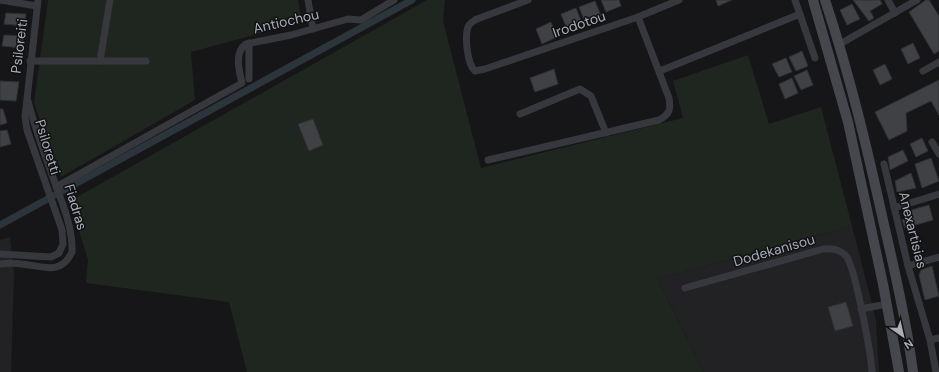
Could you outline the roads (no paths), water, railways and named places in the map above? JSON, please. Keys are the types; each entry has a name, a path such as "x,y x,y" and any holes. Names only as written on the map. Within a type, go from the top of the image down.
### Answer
{"main road":[{"path":"813,0 841,95 887,304 899,372"},
{"path":"826,0 862,122 897,282 913,372"}],"street":[{"path":"0,0 38,3"},
{"path":"100,61 110,0"},
{"path":"308,0 312,29"},
{"name":"Antiochou","path":"57,188 242,83 239,56 241,48 249,43 291,35 348,19 361,20 394,0"},
{"name":"Irodotou","path":"528,0 477,19 470,24 467,30 470,64 475,71 485,69 638,17 679,0"},
{"path":"796,0 815,58"},
{"path":"888,0 895,13"},
{"path":"840,44 917,0"},
{"name":"Psiloreiti","path":"26,95 38,3"},
{"path":"660,71 800,14"},
{"path":"488,160 659,120 667,115 670,107 660,71 638,17"},
{"name":"Antiochou","path":"249,43 249,79"},
{"path":"30,61 146,61"},
{"path":"923,71 939,62"},
{"path":"520,114 580,90 591,96 606,132"},
{"name":"Fiadras","path":"3,264 22,263 55,268 63,265 69,259 72,252 73,244 62,201 33,122 26,95"},
{"name":"Psiloretti","path":"3,254 48,257 56,255 61,251 63,244 54,206 27,130 24,111 26,95"},
{"path":"932,142 939,154"},
{"name":"Anexartisias","path":"884,164 908,266 930,340 936,372"},
{"path":"894,208 939,194"},
{"name":"Dodekanisou","path":"685,288 823,249 831,249 842,253 848,260 861,309 872,372"},
{"path":"3,254 3,264"},
{"path":"908,266 939,257"},
{"path":"861,309 887,304"},
{"path":"930,340 939,338"}],"waterway":[{"path":"0,225 412,0"}]}
